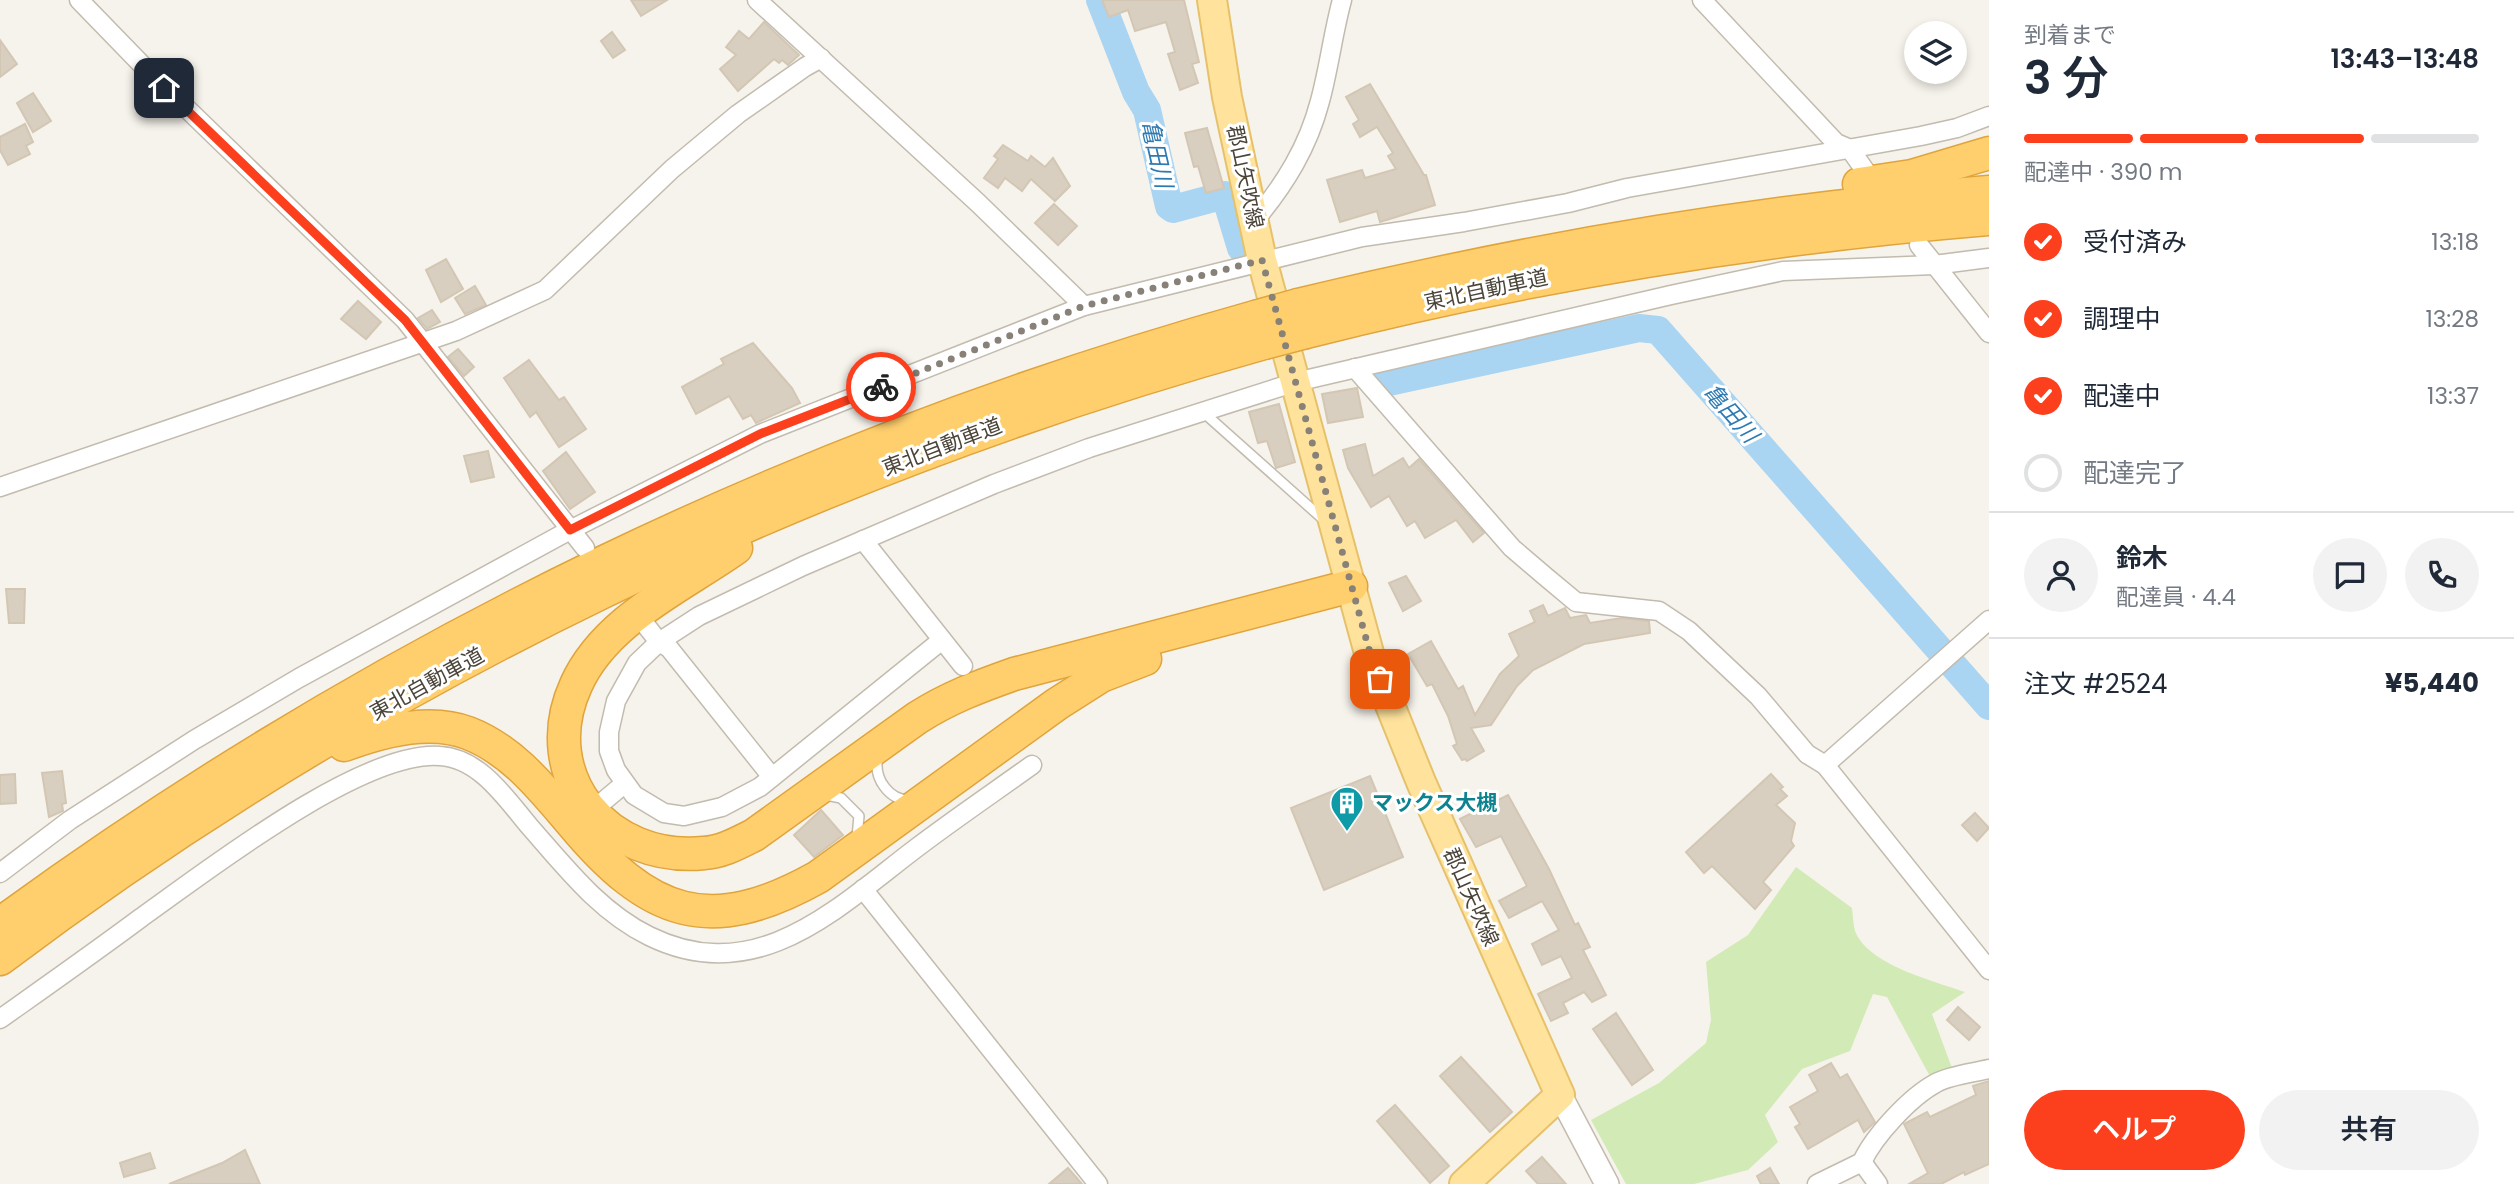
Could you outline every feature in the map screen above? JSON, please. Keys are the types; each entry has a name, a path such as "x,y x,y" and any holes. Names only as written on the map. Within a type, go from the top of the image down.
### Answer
{"highway":[{"path":"1633,234 1712,209 1781,195 1912,176 1989,153"},
{"name":"東北自動車道","path":"0,924 113,845 270,742 392,671 634,547 788,478 971,407 1172,340 1260,330 1486,261 1633,234 1835,206 1989,192"},
{"name":"東北自動車道","path":"1302,319 1639,261 1843,232 1989,219"},
{"name":"東北自動車道","path":"0,959 115,875 286,765 406,695 563,612 802,501 994,427 1179,366 1260,330"},
{"path":"802,501 668,592 609,638 591,659 576,684 568,708 565,735 567,763 573,784 583,802 610,830 631,843 656,852 682,855 707,853 730,847 754,835 944,701 1014,674 1353,594"},
{"path":"286,765 385,733 437,726 467,733 516,762 611,866 641,891 671,904 713,913 759,905 790,893 843,860 1057,704 1101,676 1131,663 1353,594"}],"main road":[{"name":"郡山矢吹線","path":"1212,0 1227,97 1262,260 1370,653 1420,782 1560,1095"},
{"path":"1464,1184 1560,1095"}],"street":[{"path":"79,0 147,70 405,320 584,548"},
{"path":"757,0 978,203 1084,306"},
{"path":"1255,220 1282,187 1303,149 1320,101 1342,0"},
{"path":"1702,0 1836,143 1850,149 1873,182"},
{"path":"0,487 456,331 545,290 672,169 738,114 821,58"},
{"path":"0,873 70,820 194,740 299,678 570,530 760,434 1084,306 1362,237 1464,222 1568,203 1627,188 1850,149 1957,128 1989,116"},
{"path":"1919,245 1989,333"},
{"path":"942,640 772,777 722,807 684,816 664,813 643,802 624,784 615,770 609,751 616,701 637,663 659,642 699,616 745,593 863,540 1053,462 1296,382 1783,271 1934,265 1989,258"},
{"path":"1355,368 1512,548 1576,602 1659,611 1689,631 1758,696 1807,754 1825,765 1989,970"},
{"path":"863,540 963,666"},
{"path":"1825,765 1989,620"},
{"path":"644,623 659,642 669,648 772,777"},
{"path":"0,1019 201,875 323,795 401,760 441,755 461,761 495,786 586,891 614,914 649,936 695,951 749,951 772,945 809,928 1032,765"},
{"path":"599,805 624,784"},
{"path":"549,848 564,835"},
{"path":"863,889 1098,1184"},
{"path":"1816,1184 1863,1162 1868,1150 1905,1107 1937,1083 1989,1069"},
{"path":"1560,1095 1607,1184"},
{"path":"1863,1162 1878,1184"}],"lane":[{"path":"1203,412 1336,531"},
{"path":"886,740 876,760 877,773 883,785 893,795 906,801 939,791"},
{"path":"801,802 832,795 850,804 859,816 856,841 843,860"}],"green space":[{"path":"1796,867 1852,908 1855,931 1862,943 1873,953 1903,970 1965,992 1932,1014 1952,1068 1932,1080 1887,997 1873,994 1850,1051 1802,1069 1765,1115 1778,1142 1748,1170 1694,1184 1626,1184 1591,1120 1659,1083 1706,1043 1711,1020 1706,962 1748,935"}],"building":[{"path":"631,0 667,0 641,16"},
{"path":"1102,0 1184,0 1199,62 1192,64 1198,83 1180,90 1168,54 1175,52 1166,22 1135,31 1128,10 1109,17"},
{"path":"764,22 799,55 788,65 782,60 779,63 774,59 738,91 720,69 736,55 726,47 739,31 749,39"},
{"path":"612,32 625,50 613,58 601,41"},
{"path":"0,40 17,64 0,77"},
{"path":"1370,84 1426,175 1435,205 1380,222 1377,211 1340,222 1327,180 1362,170 1365,178 1396,169 1388,156 1393,153 1377,127 1360,137 1353,124 1359,120 1346,97"},
{"path":"33,93 51,121 33,132 17,103"},
{"path":"25,124 33,142 26,146 30,154 8,165 0,150 0,137"},
{"path":"1207,128 1224,188 1206,193 1198,166 1194,167 1185,133"},
{"path":"1003,145 1028,161 1031,156 1045,167 1053,158 1070,186 1055,201 1031,179 1022,191 1005,178 998,188 984,178 998,159 994,156"},
{"path":"1054,204 1077,226 1058,245 1035,223"},
{"path":"446,259 463,289 441,302 426,270"},
{"path":"475,286 486,305 465,314 455,298"},
{"path":"358,301 381,322 366,339 341,319"},
{"path":"432,310 440,322 427,329 418,318"},
{"path":"753,343 792,388 800,403 756,423 751,415 743,419 729,396 696,414 682,387 724,364 721,359"},
{"path":"458,349 474,367 464,376 448,357"},
{"path":"529,360 559,400 564,397 586,429 559,447 536,412 530,417 504,378"},
{"path":"1357,388 1363,417 1328,423 1322,394"},
{"path":"1279,404 1295,462 1276,468 1267,441 1258,443 1249,412"},
{"path":"1365,444 1373,476 1403,458 1409,468 1419,459 1484,533 1473,542 1456,520 1425,538 1415,521 1407,526 1389,496 1371,507 1348,468 1343,450"},
{"path":"488,451 494,477 471,482 464,456"},
{"path":"566,452 595,492 570,509 543,471"},
{"path":"1406,576 1421,601 1403,611 1389,583"},
{"path":"6,589 25,589 24,623 9,623"},
{"path":"1543,605 1548,616 1565,608 1570,618 1586,615 1590,623 1622,618 1649,621 1650,633 1584,644 1533,670 1517,686 1491,725 1471,728 1484,751 1467,761 1462,760 1453,746 1457,744 1448,716 1432,684 1427,686 1408,654 1431,641 1458,689 1463,686 1475,715 1500,674 1519,656 1509,634 1535,622 1530,611"},
{"path":"62,771 66,803 62,804 63,811 49,817 42,773"},
{"path":"15,774 16,803 0,804 0,775"},
{"path":"1771,774 1787,796 1776,805 1795,823 1791,841 1794,846 1763,882 1771,890 1755,909 1712,866 1704,873 1686,852"},
{"name":"マックス大槻","path":"1370,776 1403,857 1324,890 1291,808"},
{"path":"1508,795 1549,869 1575,925 1578,923 1590,947 1583,950 1606,995 1592,1002 1584,992 1563,1003 1568,1013 1551,1021 1538,994 1572,978 1561,956 1542,965 1532,944 1559,930 1542,901 1509,918 1499,901 1527,886 1501,836 1476,847 1460,819"},
{"path":"821,810 843,835 814,857 794,835"},
{"path":"1975,813 1989,828 1977,841 1962,825"},
{"path":"1958,1007 1980,1027 1969,1040 1947,1020"},
{"path":"1616,1013 1653,1070 1632,1085 1593,1029"},
{"path":"1461,1057 1512,1112 1490,1132 1440,1076"},
{"path":"1831,1063 1840,1078 1847,1074 1875,1122 1864,1132 1858,1120 1808,1149 1795,1127 1800,1124 1790,1107 1818,1091 1809,1075"},
{"path":"1989,1081 1989,1164 1965,1175 1964,1172 1941,1184 1909,1184 1928,1173 1904,1124 1927,1112 1930,1117 1976,1095 1973,1086"},
{"path":"1395,1105 1449,1166 1430,1183 1377,1121"},
{"path":"245,1150 260,1184 169,1184 222,1163"},
{"path":"150,1153 155,1168 124,1177 120,1163"},
{"path":"1542,1157 1566,1184 1538,1184 1526,1171"},
{"path":"1068,1168 1082,1184 1049,1184"},
{"path":"1770,1168 1779,1184 1761,1184 1757,1176"}],"waterway":[{"name":"亀田川","path":"1100,0 1136,92 1147,110 1169,206 1173,209 1225,195 1241,248"},
{"name":"亀田川","path":"1384,383 1639,328 1658,330 1989,706"}],"way so far":[{"path":"881,387 1084,306 1262,260 1370,653 1380,679"}],"place":[{"name":"マックス大槻","path":"1347,833"}],"route":[{"path":"164,88 405,320 570,530 760,434 881,387"}]}
